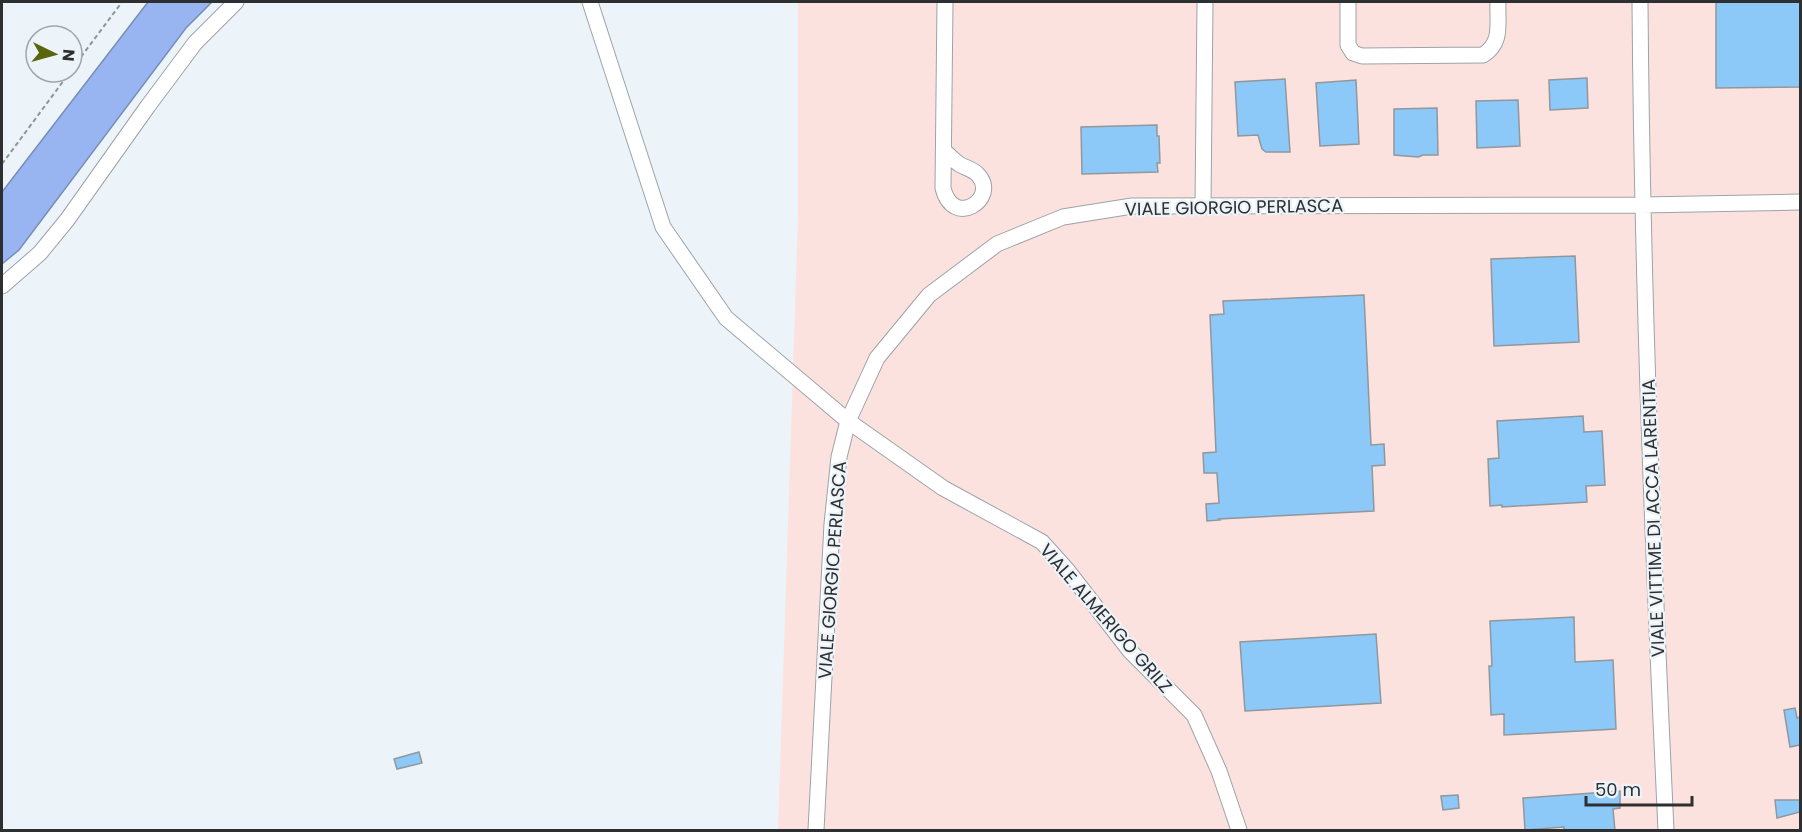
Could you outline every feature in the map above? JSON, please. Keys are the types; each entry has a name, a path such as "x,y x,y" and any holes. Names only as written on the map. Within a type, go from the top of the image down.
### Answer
{"street":[{"path":"2,286 40,253 67,220 195,44 236,2"},
{"name":"VIALE ALMERIGO GRILZ","path":"590,2 663,227 726,318 848,421 943,488 1042,542 1068,571 1130,651 1194,715 1219,771 1239,831"},
{"path":"944,151 945,2"},
{"path":"1203,205 1205,2"},
{"path":"1348,2 1348,45 1353,53 1362,56 1483,55 1493,49 1497,39 1498,2"},
{"name":"VIALE VITTIME DI ACCA LARENTIA","path":"1640,2 1641,205 1653,567 1666,831"},
{"name":"VIALE GIORGIO PERLASCA","path":"816,831 831,524 839,457 848,421 877,358 929,295 997,244 1063,216 1132,206 1641,205 1800,202"}],"path":[{"path":"84,53 122,2"},
{"path":"2,164 61,84"}],"shaded area":[{"path":"798,2 1800,2 1800,830 778,830 798,216"}],"water":[{"path":"148,2 212,2 186,28 19,250 2,264 2,192"}],"building":[{"path":"1716,2 1800,2 1800,87 1716,88"},
{"path":"1587,78 1588,108 1550,110 1549,80"},
{"path":"1285,79 1290,152 1266,152 1262,149 1258,135 1238,136 1235,82"},
{"path":"1356,80 1359,144 1320,146 1316,83"},
{"path":"1518,100 1520,146 1477,148 1476,101"},
{"path":"1437,108 1438,155 1418,157 1394,155 1394,109"},
{"path":"1157,125 1160,163 1157,163 1158,172 1082,174 1081,127"},
{"path":"1575,256 1579,342 1494,346 1491,259"},
{"path":"1364,295 1371,445 1384,444 1385,465 1372,466 1374,511 1207,521 1206,504 1219,503 1217,473 1204,473 1203,453 1216,452 1210,315 1224,314 1223,301"},
{"path":"1583,416 1584,432 1602,431 1605,485 1586,486 1587,502 1490,506 1488,459 1499,458 1497,421"},
{"path":"1574,617 1575,662 1613,660 1616,729 1504,735 1504,714 1491,715 1490,621"},
{"path":"1376,634 1381,703 1245,711 1240,642"},
{"path":"1795,708 1797,718 1800,717 1800,745 1790,747 1784,710"},
{"path":"419,752 422,763 397,769 394,759"},
{"path":"1620,791 1620,808 1613,809 1615,831 1564,831 1564,827 1525,830 1523,798"},
{"path":"1458,795 1459,808 1443,810 1441,796"},
{"path":"1775,800 1800,800 1800,812 1777,818"}]}
